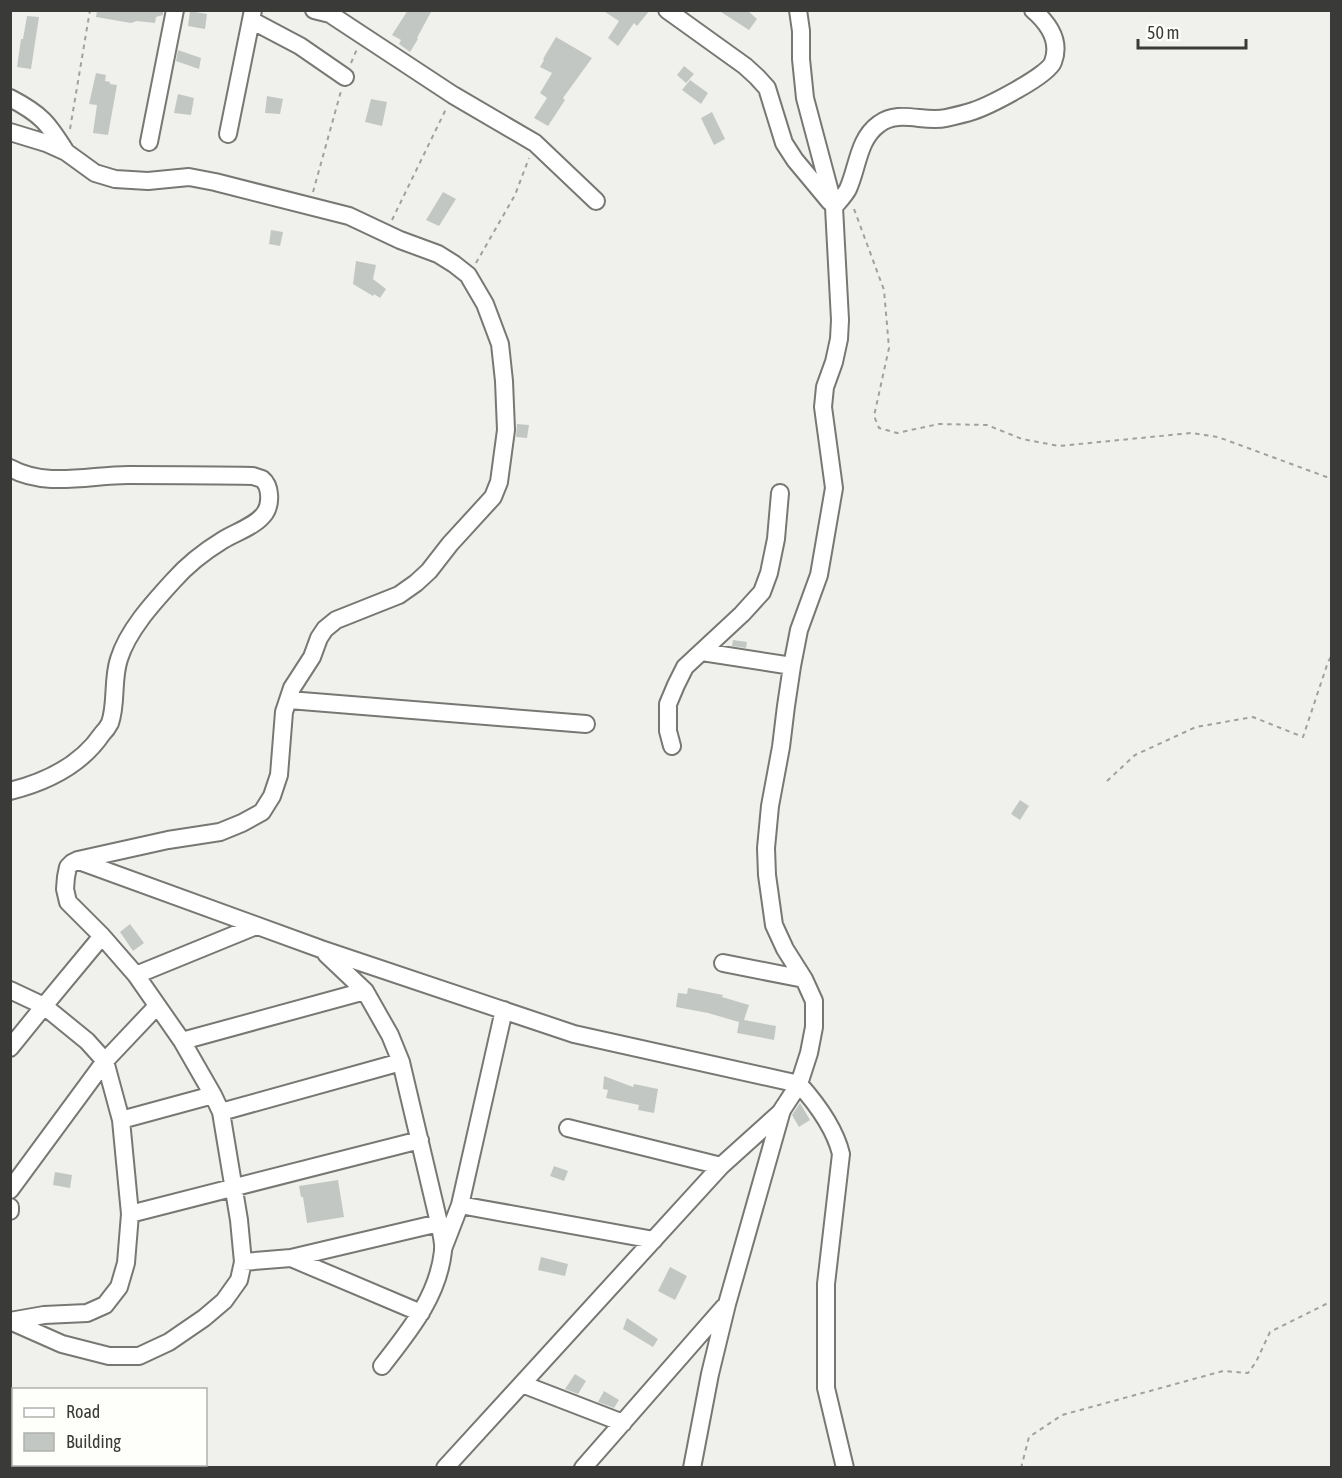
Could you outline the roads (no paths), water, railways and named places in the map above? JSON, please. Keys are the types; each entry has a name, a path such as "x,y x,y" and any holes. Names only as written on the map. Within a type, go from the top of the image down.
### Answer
{"street":[{"path":"149,142 175,10"},
{"path":"314,10 330,14 453,94 535,143 596,201"},
{"path":"667,10 745,66 768,88 784,143 834,207"},
{"path":"692,1467 727,1304 783,1110 799,1084 814,1028 814,1001 774,925 766,848 770,806 782,747 792,666 799,630 819,575 834,488 823,407 825,387 839,339 834,207 805,98 798,10"},
{"path":"834,207 848,190 866,140 879,124 888,119 903,117 943,119 973,111 1004,98 1046,71 1053,63 1054,40 1050,29 1033,10"},
{"path":"228,134 252,15 345,77"},
{"path":"10,98 39,115 51,128 66,152"},
{"path":"10,132 46,143 66,152 95,173 115,179 148,181 189,177 215,182 349,216 386,234 438,254 468,275 485,304 500,344 506,429 499,482 493,497 429,571 399,595 336,620 325,629 319,638 312,657 292,688 284,712 279,775 272,796 262,812 220,831 78,860 68,867 65,889 68,902 136,975 182,1041 213,1095 221,1112 239,1220 243,1262 239,1280 224,1301 169,1342 139,1356 109,1356 62,1344 10,1321 44,1315 87,1313 105,1305 119,1287 126,1263 130,1214 122,1120 105,1061 87,1041 44,1006 10,990"},
{"path":"10,468 22,475 42,479 126,475 253,476 263,480 270,500 266,512 258,521 221,541 192,562 174,580 130,635 119,659 109,724 98,740 83,756 57,773 27,787 10,791"},
{"path":"672,746 668,731 668,704 685,667 742,614 762,592 769,573 776,539 780,493"},
{"path":"702,652 792,666"},
{"path":"289,700 586,724"},
{"path":"78,860 321,949 574,1034 799,1084 832,1129 841,1154 826,1284 826,1388 841,1465"},
{"path":"136,975 256,926"},
{"path":"10,1048 102,936"},
{"path":"321,949 365,991 390,1035 401,1062 440,1223 443,1250"},
{"path":"723,963 804,979"},
{"path":"182,1041 365,991"},
{"path":"10,1190 105,1061 157,1006"},
{"path":"382,1366 421,1313 436,1282 443,1250 460,1205 504,1010"},
{"path":"221,1112 401,1062"},
{"path":"122,1120 213,1095"},
{"path":"445,1467 721,1166 783,1110"},
{"path":"568,1128 721,1166"},
{"path":"130,1214 420,1140"},
{"path":"460,1205 654,1240"},
{"path":"243,1262 291,1258 440,1223"},
{"path":"291,1258 421,1313"},
{"path":"583,1467 727,1304"},
{"path":"522,1384 622,1423"}]}
